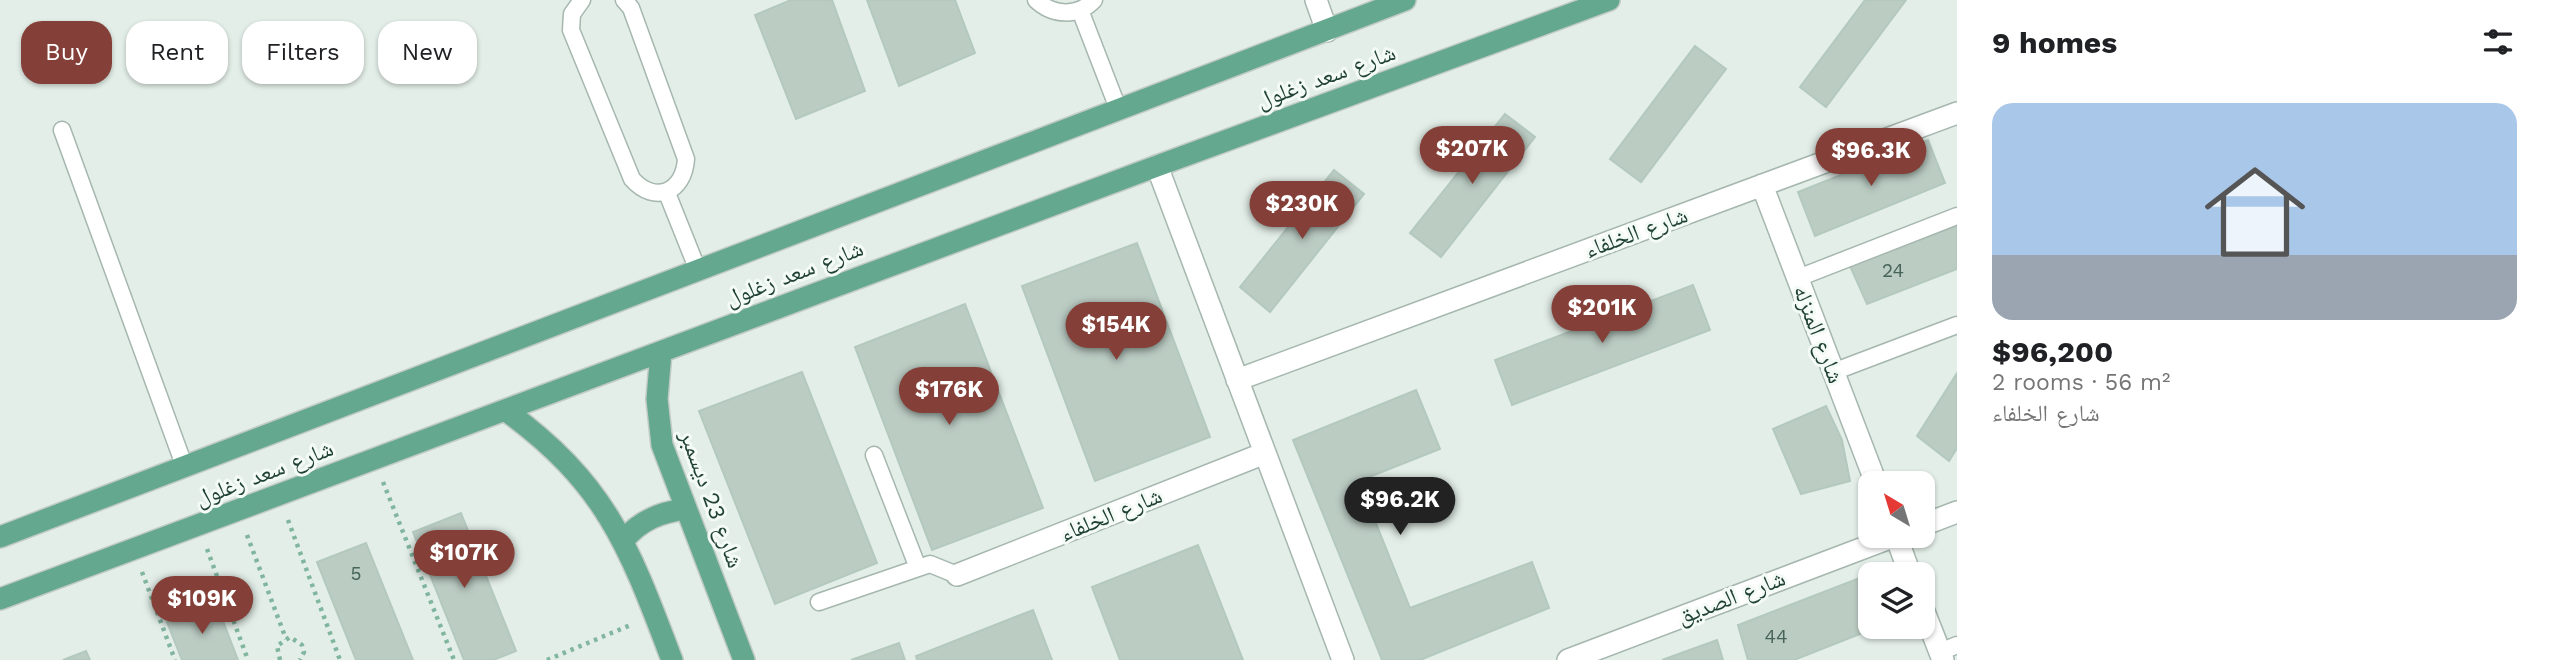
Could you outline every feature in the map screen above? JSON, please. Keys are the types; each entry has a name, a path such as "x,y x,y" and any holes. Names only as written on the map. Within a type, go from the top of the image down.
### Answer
{"main road":[{"name":"شارع سعد زغلول","path":"0,537 697,268 1119,111 1405,0"},
{"name":"شارع سعد زغلول","path":"0,600 1157,166 1609,0"},
{"name":"شارع 23 ديسمبر","path":"661,352 657,399 660,433 669,468 744,660"},
{"path":"505,410 539,435 570,464 594,493 624,540 672,660"},
{"path":"624,540 632,531 657,515 686,509"}],"street":[{"path":"1316,0 1327,31"},
{"name":"شارع الخلفاء","path":"1237,380 1957,113"},
{"path":"1157,166 1343,660"},
{"name":"شارع المنزله","path":"1762,185 1871,471"},
{"name":"شارع الخلفاء","path":"957,575 1265,453"},
{"path":"1936,519 1957,512"},
{"name":"شارع الصديق","path":"1568,660 1863,548"},
{"path":"1935,631 1946,652"}],"lane":[{"path":"582,0 572,14 572,30 632,179 641,189 653,194 667,193 678,185 685,173 686,159 631,8 624,0"},
{"path":"1037,0 1055,12 1080,10 1094,0"},
{"path":"1080,10 1119,111"},
{"path":"62,130 184,465"},
{"path":"667,193 697,268"},
{"path":"1798,278 1957,215"},
{"path":"1833,372 1957,325"},
{"path":"874,455 918,568"},
{"path":"820,602 918,568 934,565 948,574 957,575"}],"path":[{"path":"374,459 454,660"},
{"path":"278,495 340,660"},
{"path":"237,510 286,639"},
{"path":"198,526 248,660"},
{"path":"133,550 174,660"},
{"path":"547,660 655,615"},
{"path":"280,660 277,646 286,639 297,639 302,645 304,652 300,660"}],"building":[{"path":"791,0 832,0 865,91 796,119 755,15"},
{"path":"867,0 955,0 975,53 899,86"},
{"path":"1865,0 1906,0 1826,107 1800,87"},
{"path":"1695,46 1726,69 1641,182 1610,159"},
{"path":"1505,114 1535,137 1441,257 1410,233"},
{"path":"1928,140 1945,183 1815,236 1798,192"},
{"path":"1334,170 1364,194 1270,312 1240,287"},
{"path":"1957,221 1957,269 1867,304 1850,266"},
{"path":"1137,243 1210,437 1095,481 1022,286"},
{"path":"1693,285 1710,330 1512,405 1495,360"},
{"path":"965,304 1043,508 932,550 855,347"},
{"path":"802,372 877,563 775,604 699,411"},
{"path":"1957,373 1957,448 1949,461 1917,436"},
{"path":"1416,390 1440,449 1359,481 1410,608 1532,562 1549,608 1420,660 1382,660 1293,440"},
{"path":"1826,406 1842,440 1850,481 1801,494 1773,429"},
{"path":"461,513 516,651 493,660 464,660 413,532"},
{"path":"366,543 413,660 356,660 317,562"},
{"path":"1198,545 1243,660 1120,660 1092,587"},
{"path":"1858,579 1858,635 1794,660 1748,660 1738,625"},
{"path":"216,603 238,660 182,660 167,622"},
{"path":"1033,610 1052,660 917,660 916,656"},
{"path":"1717,640 1723,660 1662,660"},
{"path":"899,643 905,660 851,660"},
{"path":"86,651 90,660 63,660"}]}
